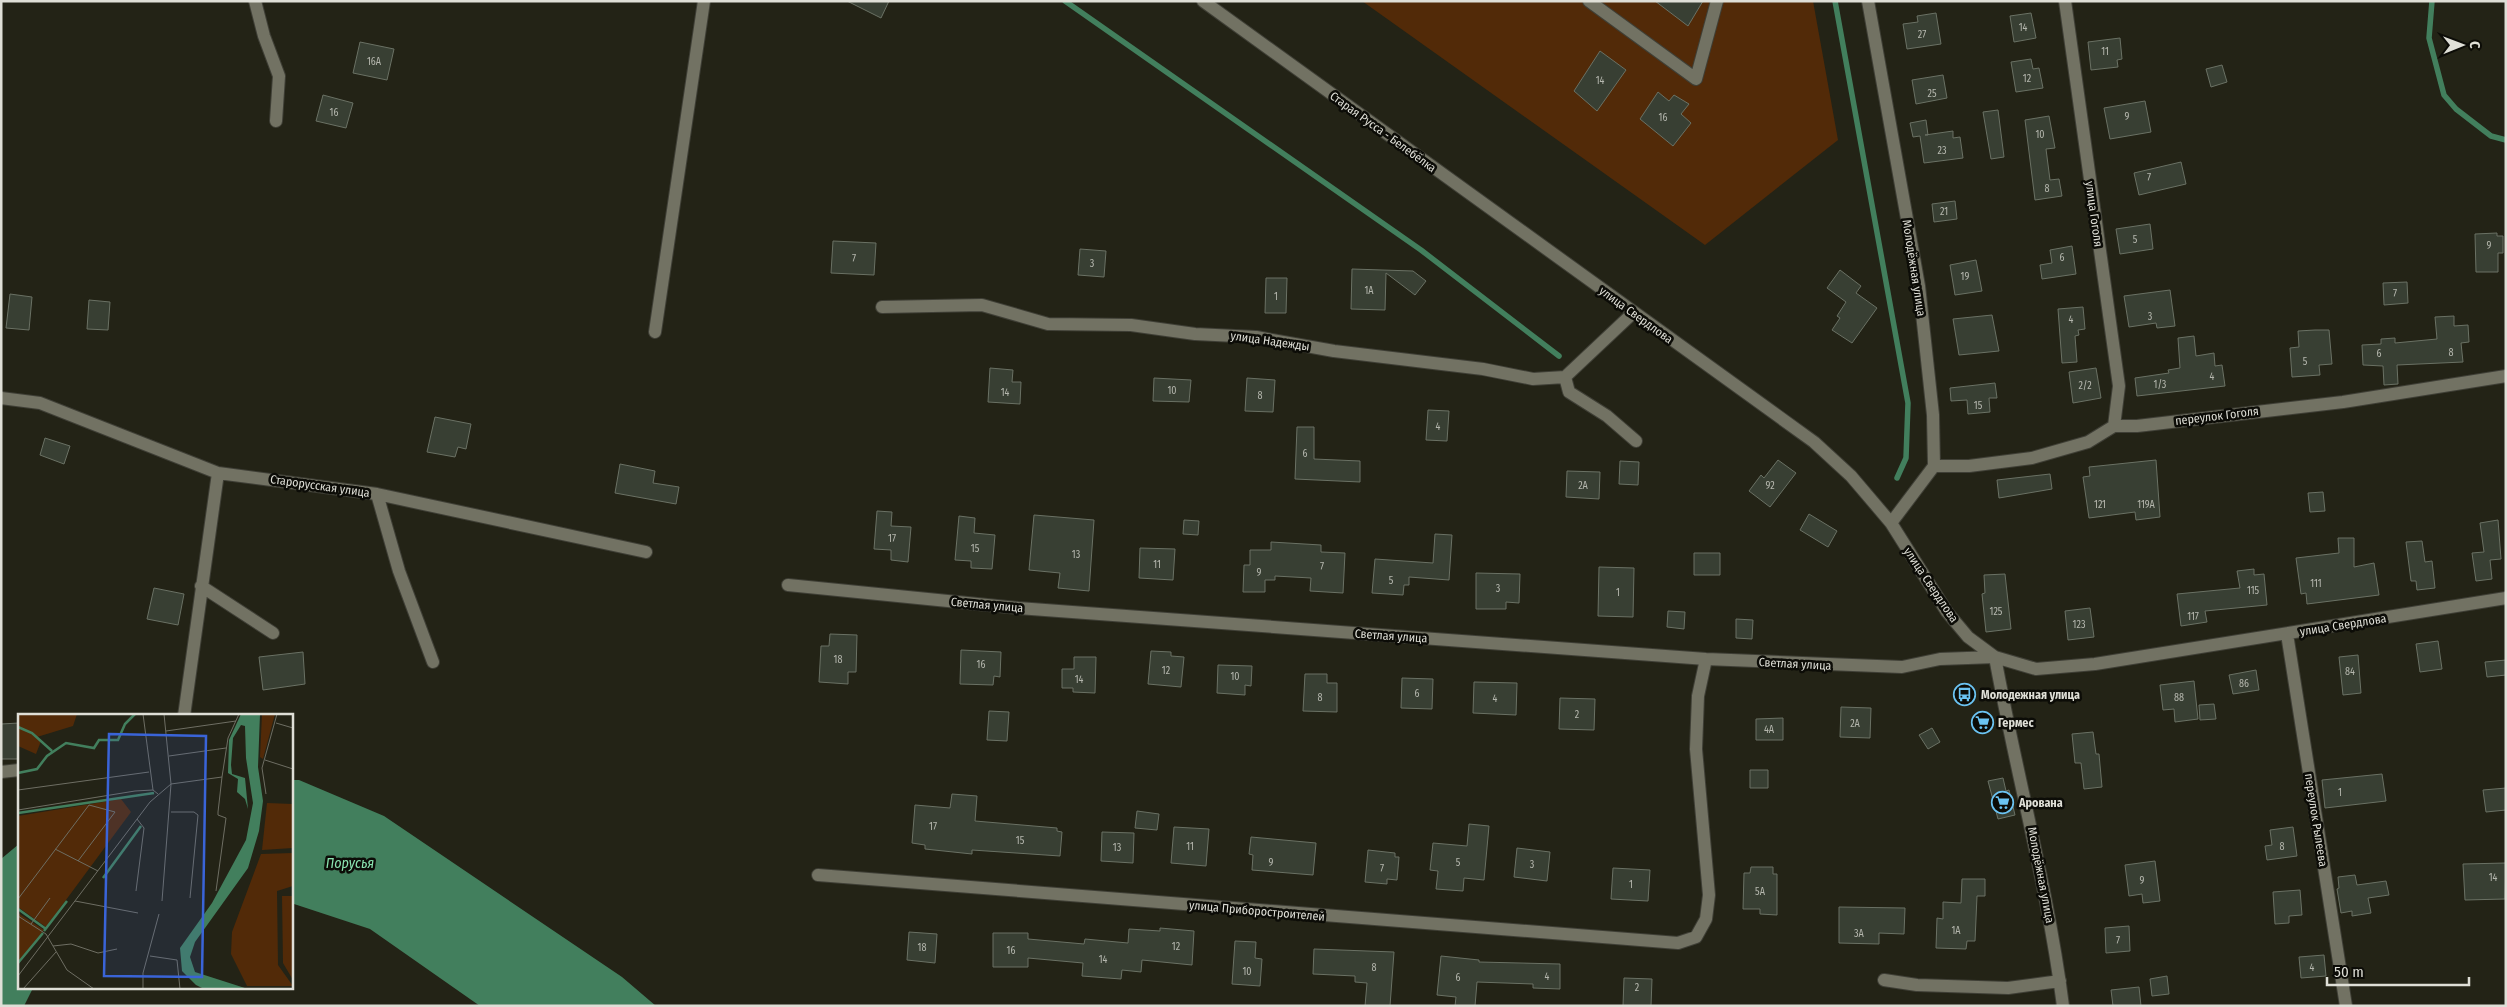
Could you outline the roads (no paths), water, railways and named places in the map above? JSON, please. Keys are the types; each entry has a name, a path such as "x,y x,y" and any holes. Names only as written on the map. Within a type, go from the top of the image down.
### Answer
{"street":[{"path":"255,1 264,36 279,76 276,121"},
{"path":"655,332 704,1"},
{"name":"Старая Русса - Белебёлка","path":"1203,1 1563,262"},
{"path":"1589,1 1696,79 1717,1"},
{"name":"Молодёжная улица","path":"1868,1 1918,286 1933,415 1934,466"},
{"name":"улица Гоголя","path":"2064,1 2119,386 2114,426"},
{"name":"улица Свердлова","path":"1563,262 1814,442 1851,476 1891,523 1947,612 1968,637 1995,657 2036,669 2095,664 2506,598"},
{"name":"улица Надежды","path":"882,307 982,305 1048,324 1131,325 1195,334 1256,337 1334,351 1483,369 1533,379 1565,376"},
{"path":"1633,313 1565,376 1569,392 1607,416 1636,441"},
{"name":"переулок Гоголя","path":"2114,426 2137,426 2343,402 2506,376"},
{"name":"Старорусская улица","path":"1,398 40,403 218,473 377,494 646,552"},
{"path":"1891,523 1934,466 1969,466 2032,458 2088,442 2114,426"},
{"path":"184,714 218,473"},
{"path":"377,494 398,571 433,662"},
{"name":"Светлая улица","path":"788,585 1018,608 1706,659 1893,667 1940,659 1995,657"},
{"path":"201,586 273,633"},
{"name":"переулок Рылеева","path":"2287,634 2346,1006"},
{"name":"Молодёжная улица","path":"1995,657 2008,727 2049,914 2063,1006"},
{"name":"улица Приборостроителей","path":"818,875 1620,940 1678,943 1696,937 1706,919 1709,896 1696,749 1698,696 1706,659"},
{"path":"1,772 18,770"},
{"path":"1884,980 1917,985 2008,988 2060,981"}],"water":[{"name":"Порусья","path":"292,780 299,780 384,816 622,977 656,1006 480,1006 370,929 292,903"},
{"path":"18,845 18,990 32,990 24,1006 1,1006 1,859"}],"waterway":[{"path":"1065,1 1421,250 1559,356"},
{"path":"1835,1 1908,403 1906,458 1897,478"},
{"path":"2432,1 2429,38 2444,95 2456,109 2491,136 2506,140"}],"place":[{"name":"Молодежная улица","path":"1965,695"},
{"name":"Гермес","path":"1982,723"},
{"name":"Арована","path":"2003,803"}]}
